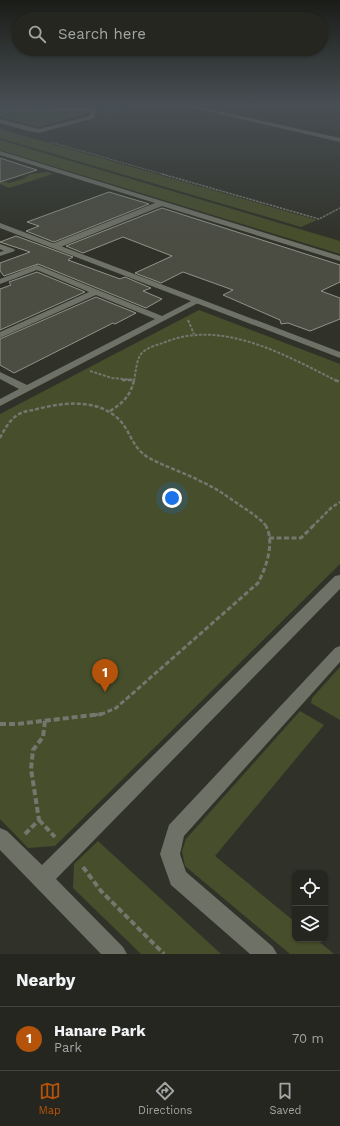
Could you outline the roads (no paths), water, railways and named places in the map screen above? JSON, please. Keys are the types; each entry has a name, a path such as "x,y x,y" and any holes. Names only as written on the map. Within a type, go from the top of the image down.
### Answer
{"street":[{"path":"0,154 340,259"},
{"path":"55,246 162,203"},
{"path":"0,225 340,355"},
{"path":"0,246 11,250 0,254"},
{"path":"0,282 36,267 162,319"},
{"path":"0,335 95,292"},
{"path":"0,403 198,301"},
{"path":"0,375 26,389"},
{"path":"42,879 340,580"},
{"path":"266,954 178,878 170,854 176,830 340,652"},
{"path":"5,843 116,954"}],"place":[{"name":"Hanare Park","path":"105,692"}]}
